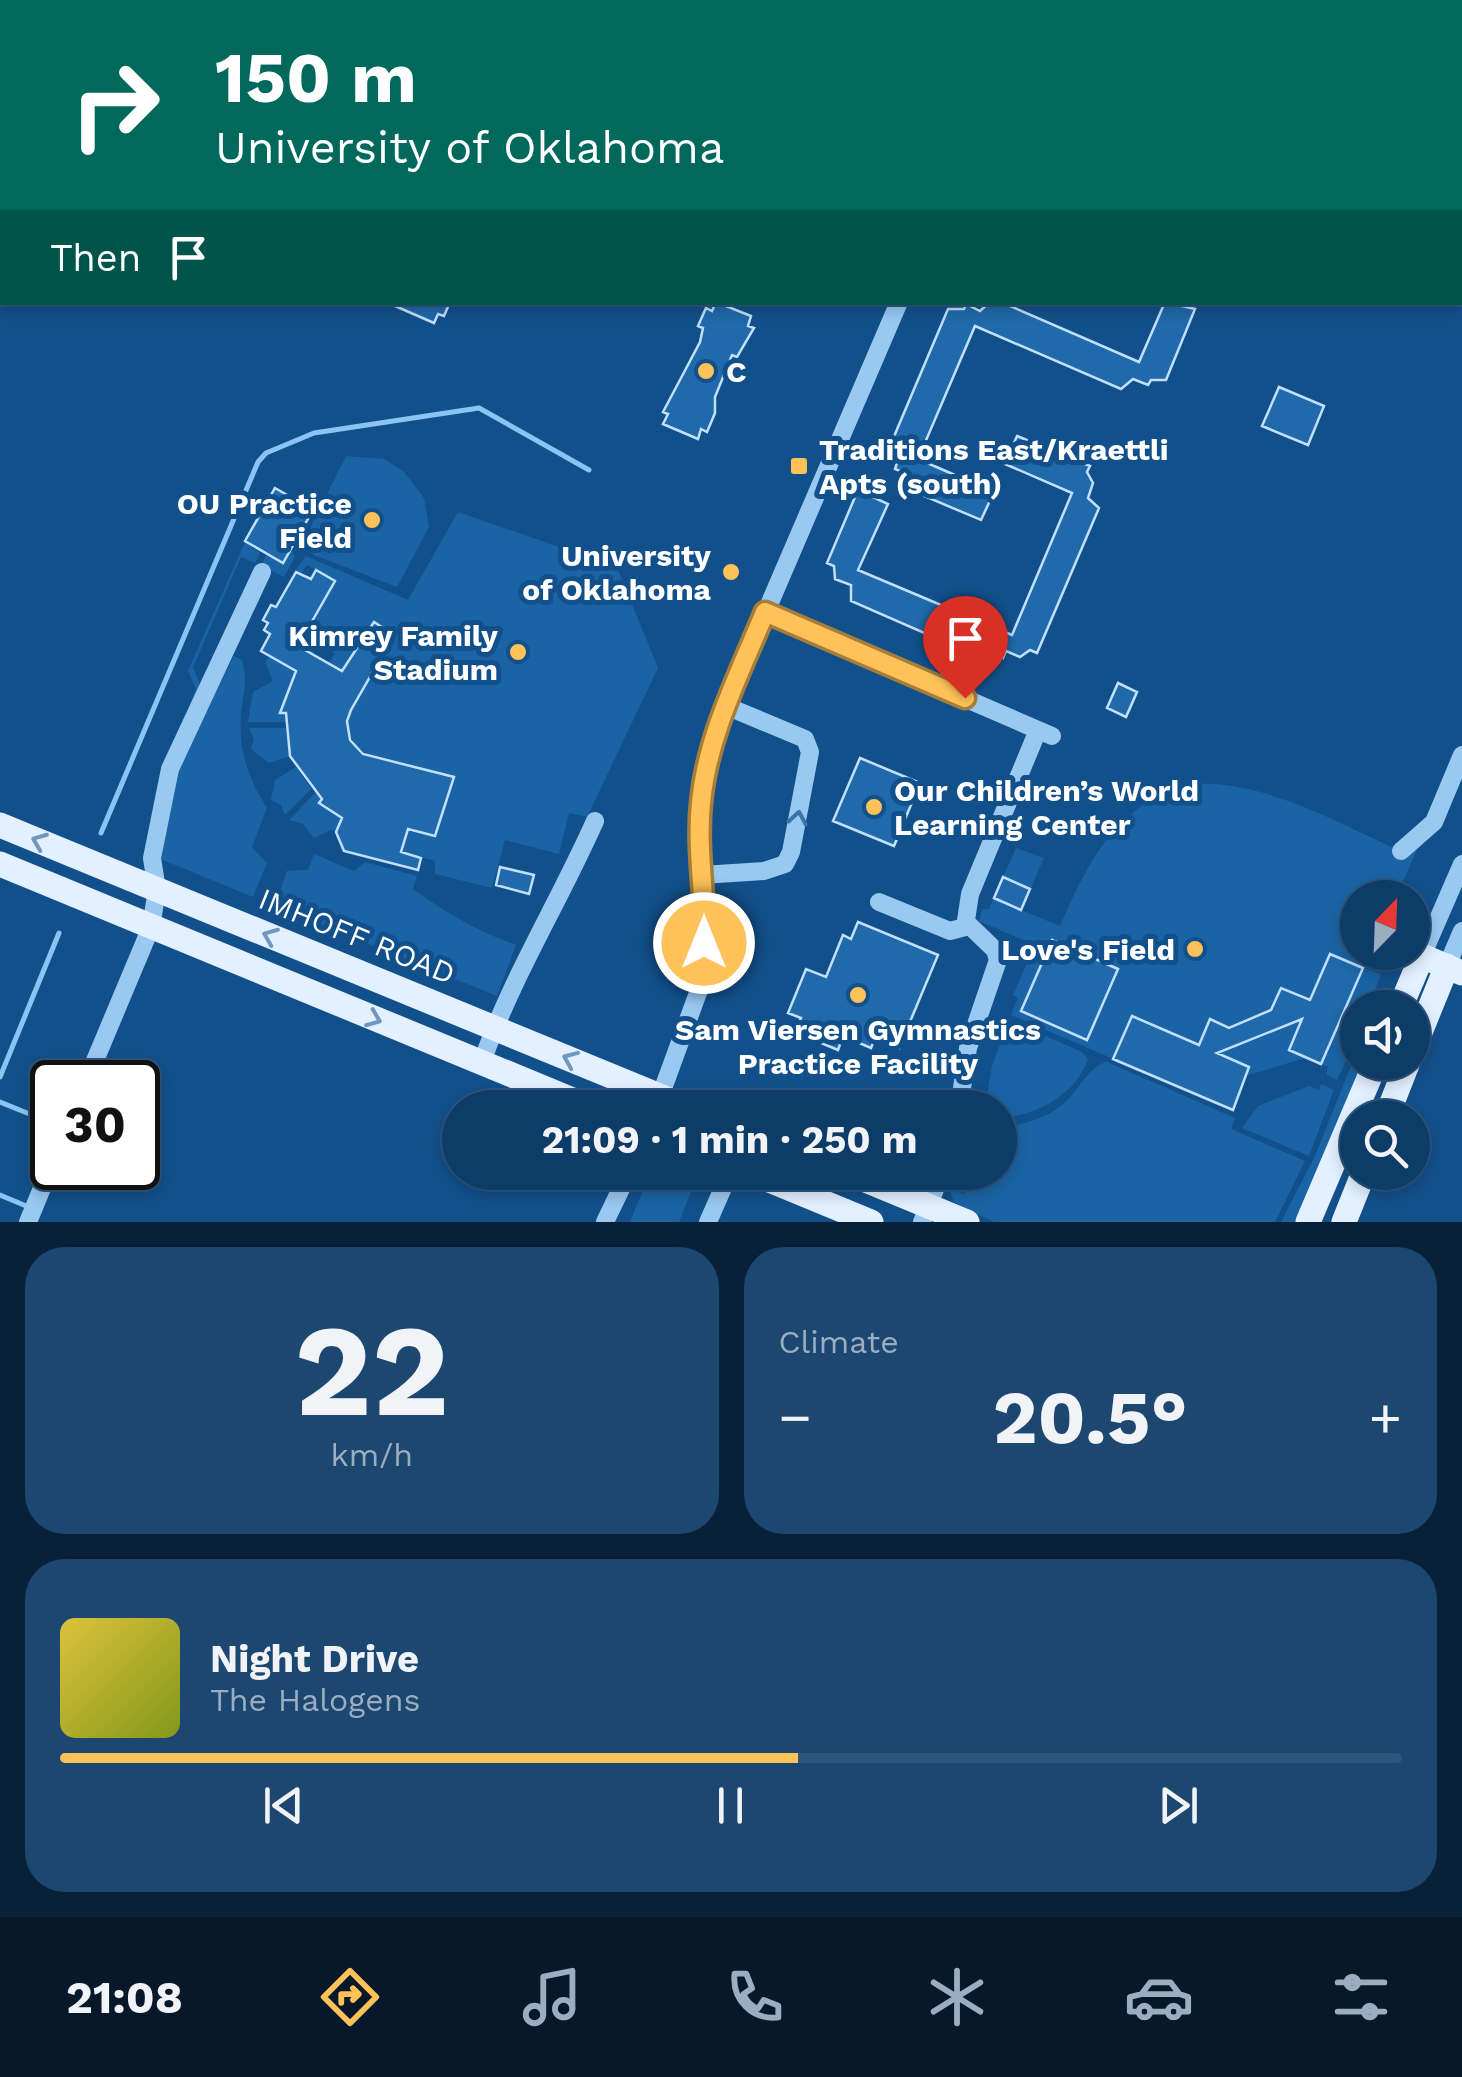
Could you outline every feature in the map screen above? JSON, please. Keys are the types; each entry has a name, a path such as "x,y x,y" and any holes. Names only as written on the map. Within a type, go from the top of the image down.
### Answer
{"main road":[{"name":"IMHOFF ROAD","path":"0,825 494,1028 631,1090"},
{"path":"0,864 549,1090"},
{"path":"1430,960 1454,970 1430,1017"},
{"path":"1308,1222 1368,1080"},
{"path":"794,1190 871,1222"},
{"path":"880,1190 925,1214 968,1222"},
{"path":"1344,1222 1357,1190"}],"street":[{"path":"662,1090 699,990 704,932 702,791 726,706 898,305"},
{"path":"95,1060 151,928 157,890 152,858 170,769 262,572"},
{"path":"765,612 1045,733 970,894 968,923 995,950 998,960 968,1048 962,1090"},
{"path":"702,875 764,871 785,864 792,852 810,754 805,739 726,706"},
{"path":"1401,852 1434,822 1462,756"},
{"path":"482,1062 522,962 557,906 595,822"},
{"path":"1430,938 1462,864"},
{"path":"879,902 950,931 968,923"},
{"path":"1454,970 1462,931"},
{"path":"315,994 330,961"},
{"path":"28,1222 41,1190"},
{"path":"605,1222 620,1190"},
{"path":"708,1222 722,1190"},
{"path":"925,1214 935,1190"}],"shaded area":[{"name":"OU Practice Field","path":"346,456 384,459 404,472 424,498 429,527 397,587 314,555 302,544"},
{"name":"Kimrey Family Stadium","path":"458,512 617,567 658,668 587,817 569,813 559,854 505,840 492,888 435,874 435,861 401,852 405,837 331,830 314,838 303,824 289,820 315,793 322,799 319,803 330,809 375,824 435,836 440,816 412,791 448,801 453,777 381,760 353,742 348,728 351,710 394,635 374,623 342,671 329,664 335,653 318,644 304,668 299,666 281,712 286,713 286,722 248,722 253,692 273,681 265,662 269,656 288,665 335,581 307,565 301,574 295,571 306,556 408,600"},
{"path":"245,542 260,553 255,563 241,557 193,667 202,690 178,735 196,689 188,671"},
{"path":"291,549 295,557 284,577 261,565 267,554 283,563"},
{"path":"234,656 242,660 245,674 243,752 267,808 252,847 267,863 253,897 158,858 177,770"},
{"path":"249,728 286,728 290,756 269,763 251,749 254,739"},
{"path":"296,767 311,789 285,815 281,805 271,800 275,780"},
{"name":"Love's Field","path":"1187,784 1245,788 1327,817 1407,854 1419,845 1404,880 1340,880 1340,970 1381,974 1375,990 1340,990 1337,1080 1326,1074 1328,1067 1305,1058 1245,1076 1233,1110 1011,1015 1018,998 1013,995 1035,945 979,921 982,909 989,909 1016,848 1044,858 1021,910 1060,926 1107,839 1140,807"},
{"path":"314,854 354,871 365,862 417,876 413,889 425,898 516,945 497,996 275,906 287,871 308,870"},
{"path":"1009,1020 1082,1052 1088,1059 1064,1093 1041,1108 1017,1115 1017,1090 988,1090 992,1066"},
{"path":"1107,1062 1235,1118 1231,1129 1305,1161 1275,1222 994,1222 954,1202 950,1190 964,1194 966,1190 1017,1190 1017,1124 1054,1111"},
{"path":"1345,1080 1358,1080 1349,1100 1340,1100 1340,1121 1297,1222 1281,1222 1315,1156"},
{"path":"1321,1084 1334,1090 1309,1156 1242,1128 1258,1106 1309,1086 1319,1090"},
{"path":"643,1190 692,1190 679,1222 630,1222"}],"building":[{"path":"393,305 449,305 444,316 438,314 434,323"},
{"name":"C","path":"715,305 724,305 751,316 748,326 754,328 737,357 732,355 715,397 715,413 707,432 701,429 698,439 663,424 668,414 663,412 700,342 703,328 698,326 706,308 712,311"},
{"path":"968,305 980,311 987,305 1008,305 1139,362 1164,305 1195,309 1166,380 1151,380 1148,385 1133,379 1121,389 975,326 918,459 994,492 981,520 910,490 910,475 895,469 897,463 891,461 894,455 887,453 948,309 964,309"},
{"path":"1279,387 1324,406 1308,445 1262,426"},
{"path":"1017,436 1090,466 1087,472 1093,483 1088,498 1099,508 1037,653 1030,650 1020,657 1006,651 1003,658 996,654 993,663 851,601 851,585 835,579 834,566 827,563 858,490 888,504 858,570 1012,635 1072,493 1005,464"},
{"path":"275,488 313,510 283,563 245,541"},
{"name":"Kimrey Family Stadium","path":"316,570 335,581 298,646 342,671 374,622 394,635 351,710 347,721 350,740 363,754 454,777 435,836 408,829 401,852 421,858 418,870 344,851 336,832 342,818 319,803 322,799 290,756 286,713 280,713 296,671 261,651 270,634 264,630 268,623 263,620 271,605 276,607 296,572 311,579"},
{"path":"1118,683 1137,692 1126,717 1107,708"},
{"name":"Our Children’s World Learning Center","path":"860,758 920,783 894,846 833,821"},
{"path":"500,867 534,875 529,894 496,885"},
{"path":"1003,877 1030,889 1021,910 994,898"},
{"name":"Sam Viersen Gymnastics Practice Facility","path":"858,922 938,955 899,1048 875,1038 871,1048 843,1036 838,1050 795,1032 801,1018 788,1013 806,969 826,977 843,935 851,939"},
{"path":"1052,940 1118,969 1087,1040 1021,1011"},
{"path":"1330,954 1340,958 1340,970 1362,970 1353,990 1340,990 1340,1021 1321,1064 1289,1050 1302,1019 1217,1053 1249,1067 1233,1110 1113,1059 1132,1016 1199,1045 1210,1019 1229,1028 1271,1010 1281,988 1310,1000"}],"waterway":[{"path":"101,833 258,462 266,453 314,433 479,408 589,470"},
{"path":"0,1077 59,933"},
{"path":"0,1102 30,1114"},
{"path":"0,1195 31,1208"}],"place":[{"name":"C","path":"706,371"},
{"name":"Traditions East/Kraettli Apts (south)","path":"799,466"},
{"name":"OU Practice Field","path":"372,520"},
{"name":"University of Oklahoma","path":"731,572"},
{"name":"Kimrey Family Stadium","path":"518,652"},
{"name":"Our Children’s World Learning Center","path":"874,807"},
{"name":"Love's Field","path":"1195,949"},
{"name":"Sam Viersen Gymnastics Practice Facility","path":"858,995"}],"route":[{"path":"704,943 700,837 704,778 726,706 765,612 965,698"}]}
